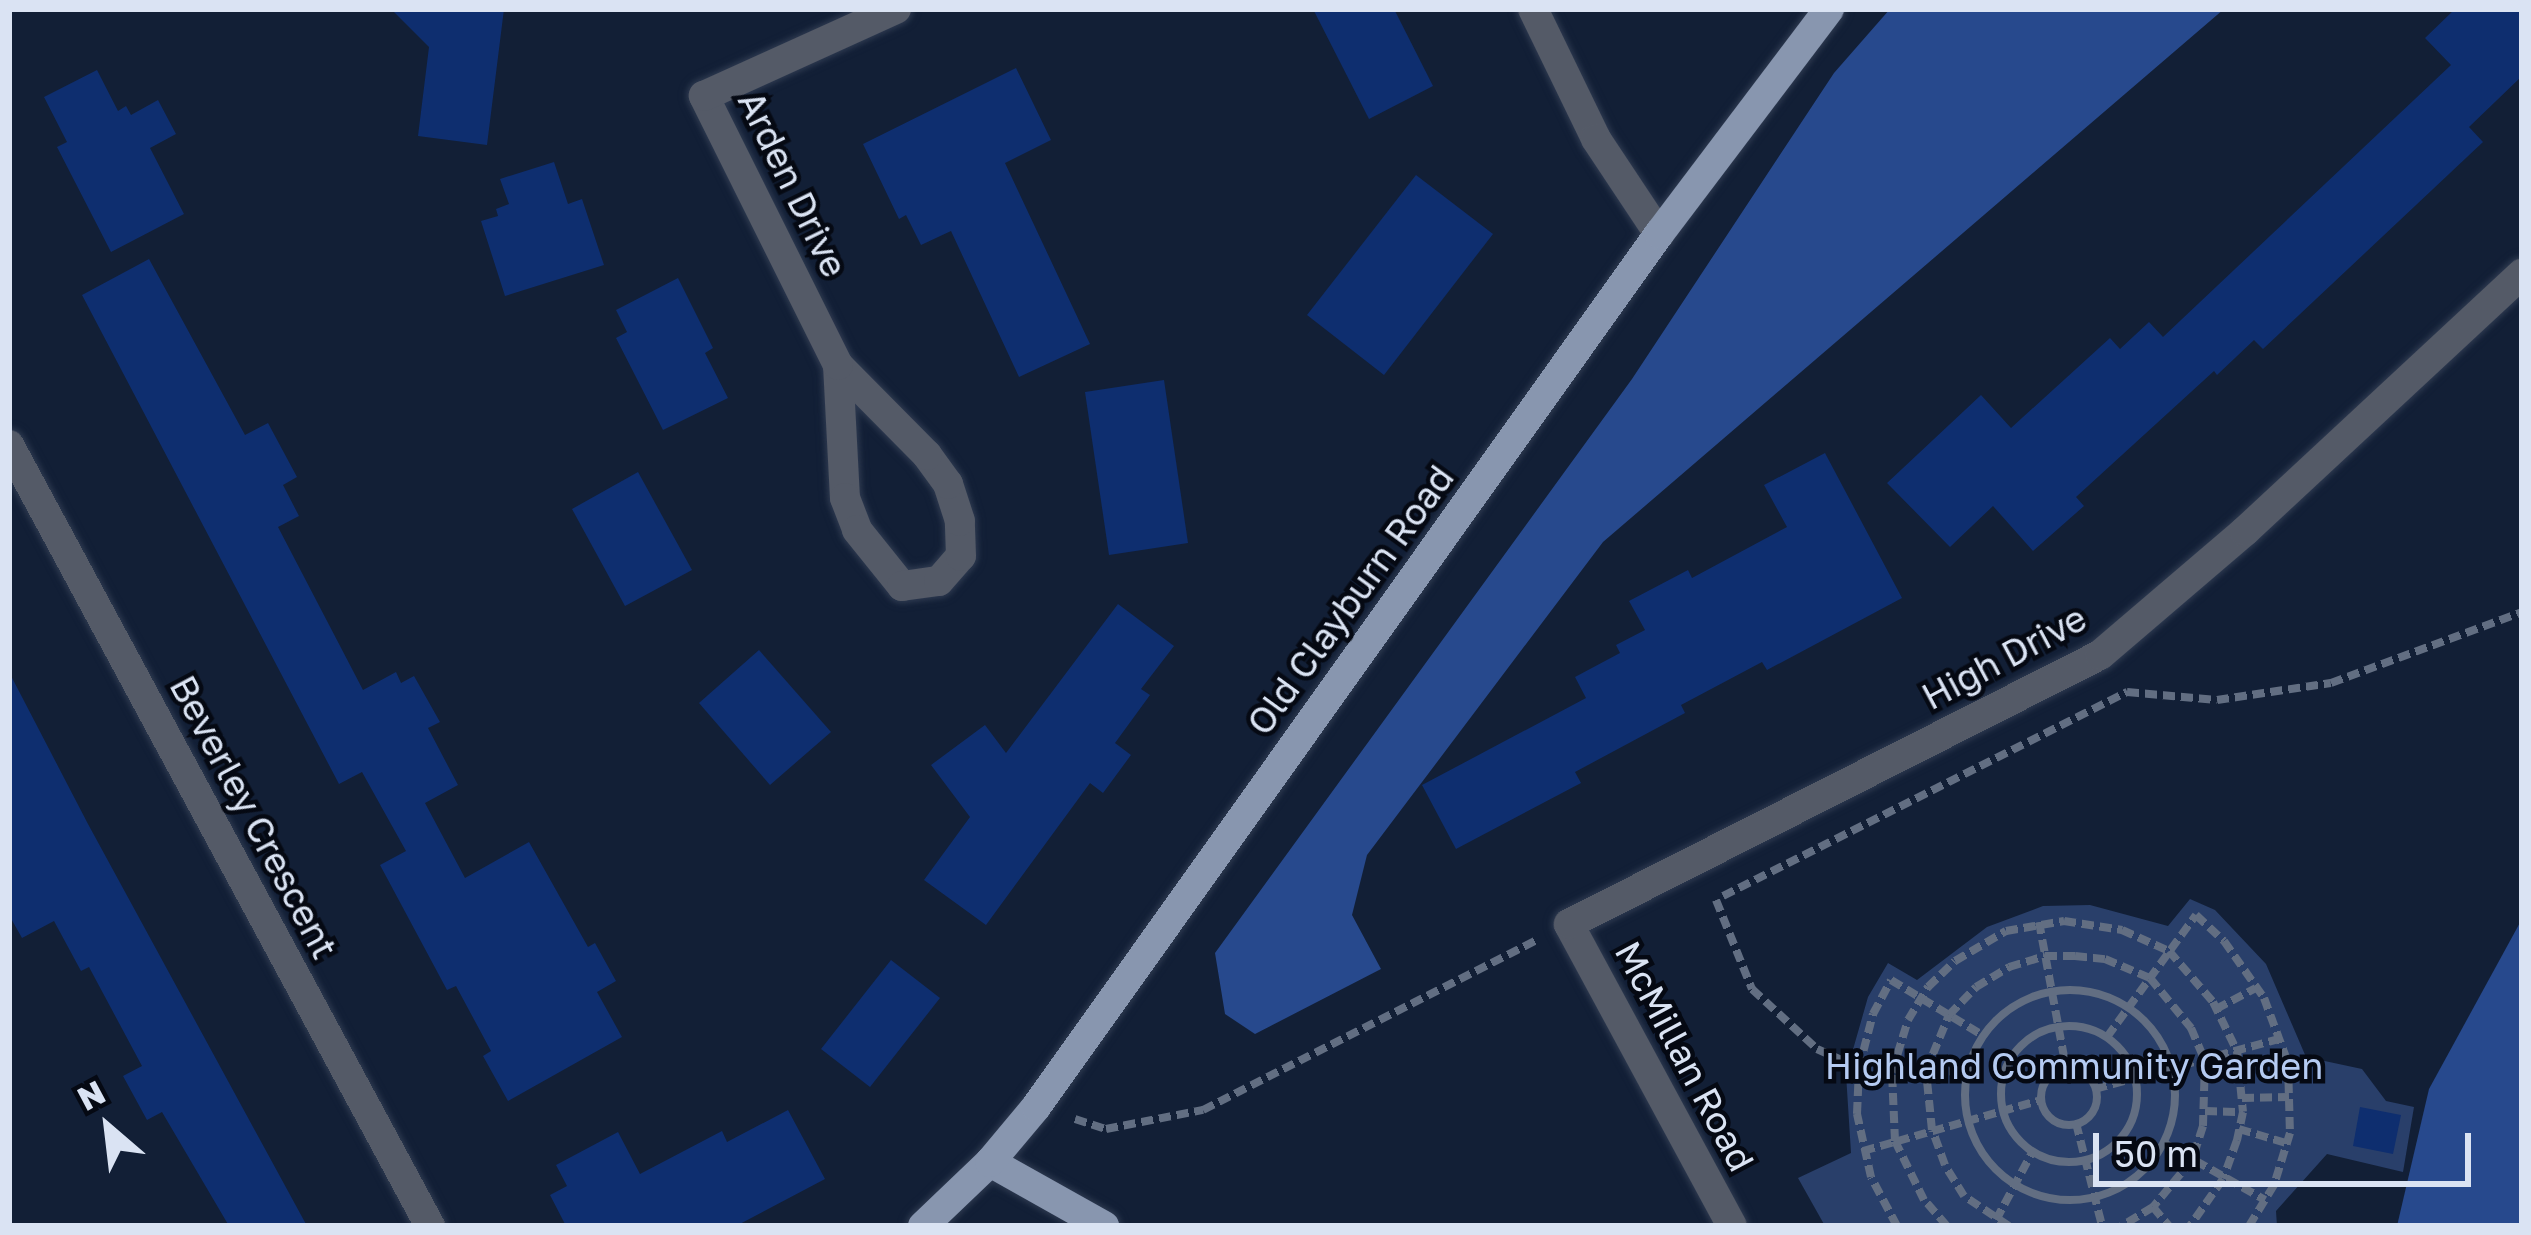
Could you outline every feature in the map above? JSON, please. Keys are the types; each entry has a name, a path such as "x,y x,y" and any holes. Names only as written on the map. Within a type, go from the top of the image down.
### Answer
{"main road":[{"name":"Old Clayburn Road","path":"923,1226 990,1162 1036,1106 1659,234 1829,9"},
{"path":"990,1162 1104,1226"}],"street":[{"name":"Arden Drive","path":"838,364 845,498 856,530 902,586 939,581 961,556 960,520 947,484 927,455 838,364 704,96 896,9"},
{"path":"1533,9 1596,139 1659,234"},
{"name":"High Drive","path":"1570,924 2100,655 2245,531 2522,274"},
{"name":"Beverley Crescent","path":"9,445 430,1226"},
{"name":"McMillan Road","path":"1570,924 1732,1226"}],"path":[{"path":"2127,692 2217,700 2331,683 2522,612"},
{"path":"1716,900 1752,989 1817,1049 1859,1068 1967,1072"},
{"path":"2107,1037 2196,915 2224,941 2256,988 2288,1063 2286,1143 2265,1200 2249,1226"},
{"path":"2039,922 2066,1069"},
{"path":"1947,1226 1924,1200 1895,1142 1892,1072 1908,1020 1921,997 1955,961 2006,931 2039,922 2122,930 2169,951 2216,1009 2236,1052 2243,1112 2223,1179 2195,1225"},
{"path":"1036,1106 1106,1129 1203,1110 1570,924"},
{"path":"2009,1226 1964,1196 1932,1130 1926,1071 1949,1015 1976,987 2009,967 2045,956 2105,959 2150,978 2192,1028 2205,1061 2205,1111 2192,1160 2153,1207 2121,1226"},
{"path":"1897,1226 1862,1151 1859,1068 1873,1014 1892,980 1982,1035"},
{"path":"2216,1009 2256,988"},
{"path":"2079,989 2130,1006 2162,1042 2172,1069 2173,1118 2164,1144 2146,1168 2095,1197 2067,1200 2014,1185 1977,1145 1966,1119 1967,1072 1982,1035 2026,999 2051,991 2079,989"},
{"path":"2059,1027 2088,1029 2107,1037 2124,1053 2134,1079 2131,1120 2103,1155 2087,1162 2073,1164 2032,1151 2004,1110 2003,1077 2012,1057 2026,1040 2059,1027"},
{"path":"2095,1089 2279,1039"},
{"path":"2066,1069 2084,1073 2095,1089 2095,1108 2076,1124 2054,1121 2041,1100 2048,1078 2066,1069"},
{"path":"2242,1098 2289,1097"},
{"path":"1862,1151 2041,1100"},
{"path":"2205,1111 2243,1112"},
{"path":"2076,1124 2102,1226"},
{"path":"2239,1129 2286,1143"},
{"path":"2164,1144 2265,1200"},
{"path":"1996,1220 2032,1151"},
{"path":"2153,1207 2169,1226"}],"green space":[{"name":"Highland Community Garden","path":"2190,899 2215,910 2266,964 2306,1057 2362,1069 2386,1101 2414,1107 2403,1172 2327,1154 2276,1211 2277,1226 1825,1226 1798,1178 1851,1153 1846,1074 1868,997 1888,963 1917,980 1987,927 2043,906 2090,905 2168,926"}],"shaded area":[{"path":"1890,9 2224,9 1603,542 1367,855 1352,915 1381,969 1255,1034 1225,1014 1215,953 1632,379 1834,73"},
{"path":"2522,919 2522,1226 2397,1226 2429,1089"}],"building":[{"path":"391,9 504,9 487,145 418,136 429,47"},
{"path":"1313,9 1394,9 1433,86 1369,119"},
{"path":"2455,9 2522,9 2522,76 2469,127 2483,142 2263,349 2254,340 2217,375 2214,371 2076,497 2084,506 2033,551 1993,506 1950,547 1887,483 1981,395 2011,428 2110,338 2120,349 2149,322 2163,337 2451,65 2425,38"},
{"path":"1016,68 1051,140 1005,163 1090,344 1019,377 951,231 921,245 906,215 899,219 863,144"},
{"path":"97,70 118,111 126,106 131,115 158,100 176,134 150,148 184,214 111,252 57,147 67,142 44,97"},
{"path":"554,162 568,204 582,199 604,265 505,296 481,221 498,216 496,209 509,204 500,179"},
{"path":"1416,175 1493,234 1384,375 1307,315"},
{"path":"149,259 245,435 268,423 297,477 283,485 299,516 278,527 363,690 396,672 401,683 414,676 440,722 428,728 458,785 425,803 465,878 529,842 588,947 595,943 616,981 597,992 622,1037 508,1101 483,1056 491,1051 456,986 447,990 380,865 406,851 362,772 339,784 82,295"},
{"path":"678,278 713,348 705,353 728,398 663,430 616,338 627,332 616,310"},
{"path":"1164,380 1188,543 1109,555 1085,392"},
{"path":"1825,453 1902,598 1767,670 1762,662 1681,705 1685,713 1575,772 1581,783 1456,849 1422,785 1586,698 1575,677 1620,653 1616,645 1645,630 1629,601 1688,570 1692,578 1787,527 1764,485"},
{"path":"638,472 692,570 625,606 572,509"},
{"path":"1118,604 1174,646 1141,689 1150,695 1115,743 1131,755 1103,793 1090,783 986,925 924,880 970,817 931,765 985,725 1006,753"},
{"path":"759,650 831,732 770,785 699,703"},
{"path":"9,672 307,1226 229,1226 162,1112 147,1120 123,1076 142,1066 89,967 81,971 54,921 22,938 9,915"},
{"path":"891,960 940,998 870,1087 821,1049"},
{"path":"2360,1107 2401,1115 2393,1154 2353,1146"},
{"path":"788,1110 825,1179 736,1226 566,1226 550,1195 567,1186 556,1165 618,1132 640,1174 722,1131 727,1142"}]}
